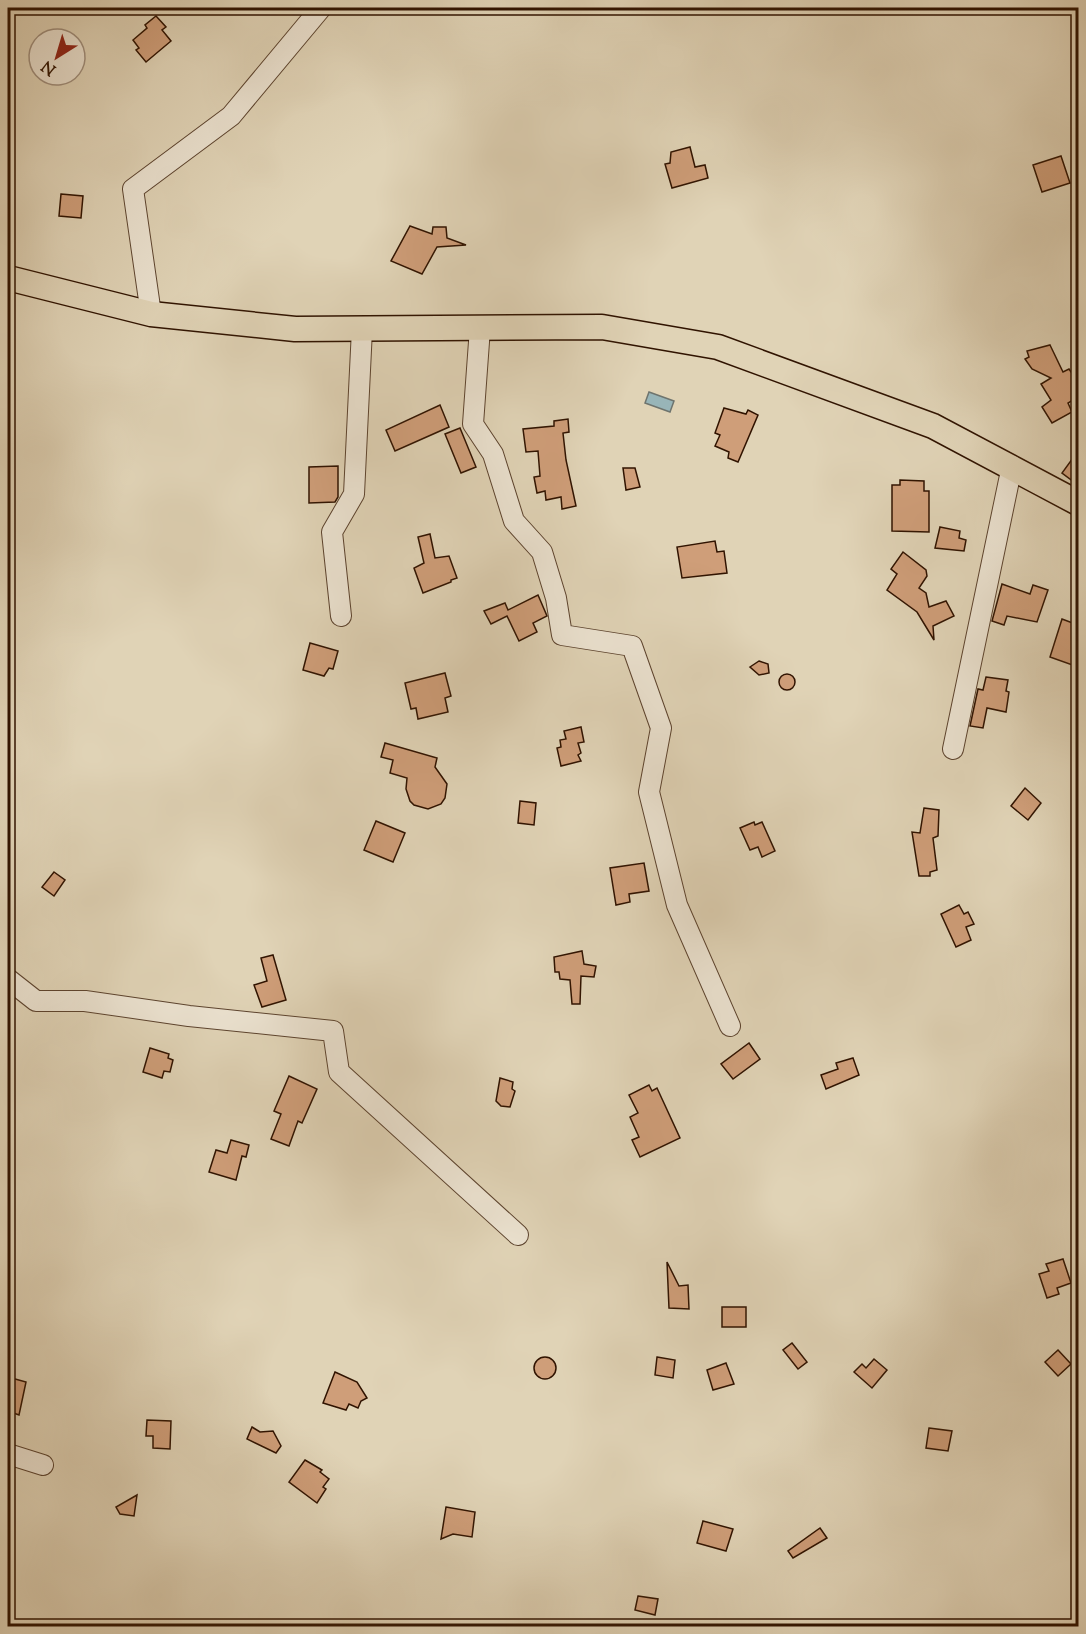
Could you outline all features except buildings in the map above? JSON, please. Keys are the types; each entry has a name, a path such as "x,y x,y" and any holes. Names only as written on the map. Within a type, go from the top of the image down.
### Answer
{"main road":[{"path":"8,278 151,314 295,329 602,327 718,347 933,426 1078,502"}],"street":[{"path":"151,314 134,189 231,116 321,8"},
{"path":"341,616 332,532 354,494 362,328"},
{"path":"480,328 473,424 493,454 514,521 542,552 556,598 562,635 632,646 661,728 649,792 674,893 730,1026"},
{"path":"953,749 1012,466"},
{"path":"8,979 36,1001 86,1001 189,1016 333,1031 339,1072 518,1235"},
{"path":"8,1454 43,1465"}],"water":[{"path":"649,392 674,401 670,412 645,403"}]}
